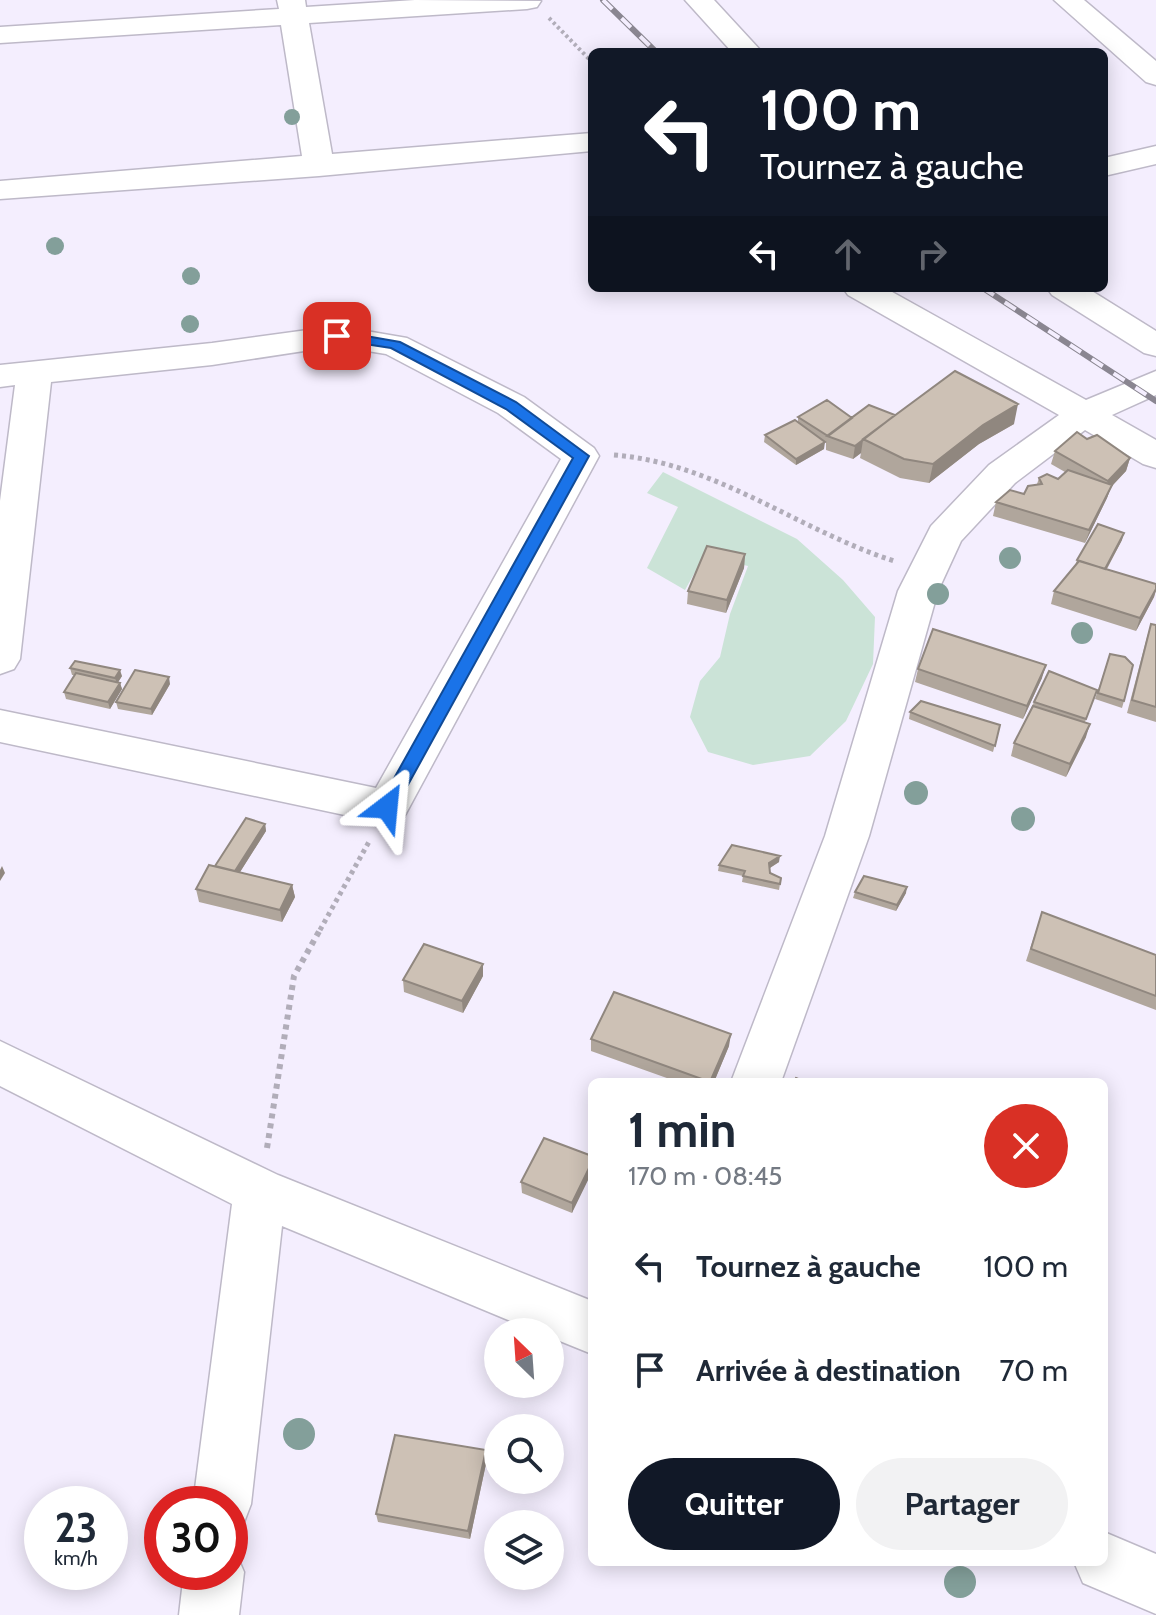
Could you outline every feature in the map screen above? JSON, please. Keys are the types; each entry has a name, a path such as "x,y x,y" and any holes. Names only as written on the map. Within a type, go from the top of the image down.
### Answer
{"street":[{"path":"699,0 744,48"},
{"path":"1068,0 1156,76"},
{"path":"0,35 291,8 527,1"},
{"path":"291,8 319,167"},
{"path":"0,190 319,167 588,142"},
{"path":"1108,166 1156,155"},
{"path":"867,292 1156,456"},
{"path":"1070,292 1156,346"},
{"path":"0,659 17,375 212,354 337,336 395,345 511,405 581,456 387,807 0,726"},
{"path":"757,1078 847,836 926,569 945,535 1002,474 1084,414 1156,382"},
{"path":"0,1062 260,1192 588,1326"},
{"path":"224,1486 260,1192"},
{"path":"1108,1564 1156,1584"},
{"path":"209,1615 212,1590"},
{"path":"1148,1615 1156,1606"}],"path":[{"path":"527,1 588,58"},
{"path":"581,456 643,454 692,470 839,543 926,569"},
{"path":"260,1192 294,976 387,807"}],"green space":[{"path":"663,472 797,539 843,580 875,617 873,664 846,721 810,756 753,765 708,752 690,717 700,681 720,657 730,614 748,566 704,556 685,590 647,568 678,507 647,493"}],"building":[{"path":"955,371 1018,404 983,425 933,464 904,459 863,439"},
{"path":"827,400 852,418 828,436 798,417"},
{"path":"869,405 895,415 855,446 827,436"},
{"path":"795,420 825,442 796,459 765,435"},
{"path":"1077,432 1087,439 1097,435 1130,458 1108,481 1055,451"},
{"path":"1068,470 1112,485 1089,530 996,502 1010,490 1024,494 1028,486 1042,484 1039,478 1047,474 1058,479"},
{"path":"1098,524 1124,533 1105,569 1077,560"},
{"path":"707,546 745,554 727,600 688,591"},
{"path":"1079,561 1156,584 1140,618 1054,591"},
{"path":"1151,624 1156,625 1156,707 1132,700"},
{"path":"933,629 1046,665 1027,706 918,669"},
{"path":"1110,654 1125,657 1133,665 1124,701 1098,693"},
{"path":"75,661 120,670 115,678 70,668"},
{"path":"135,670 169,677 151,709 116,702"},
{"path":"1049,671 1097,690 1086,719 1034,702"},
{"path":"76,673 120,683 108,702 64,692"},
{"path":"921,701 1000,725 995,746 910,712"},
{"path":"1033,706 1090,724 1070,764 1014,743"},
{"path":"246,818 265,824 235,871 215,866"},
{"path":"732,845 780,856 769,863 770,873 781,878 780,884 743,876 745,871 719,865"},
{"path":"209,865 292,885 280,910 196,889"},
{"path":"864,876 907,887 897,905 855,892"},
{"path":"1042,912 1156,955 1156,996 1031,949"},
{"path":"424,944 483,964 462,1001 403,980"},
{"path":"614,992 731,1034 712,1078 699,1078 591,1039"},
{"path":"544,1138 588,1154 588,1170 572,1203 521,1182"},
{"path":"395,1435 484,1450 468,1531 376,1514"}],"railway":[{"path":"603,0 652,48"},
{"path":"989,292 1156,401"}],"route":[{"path":"337,336 395,345 511,405 581,456 387,807"}]}
